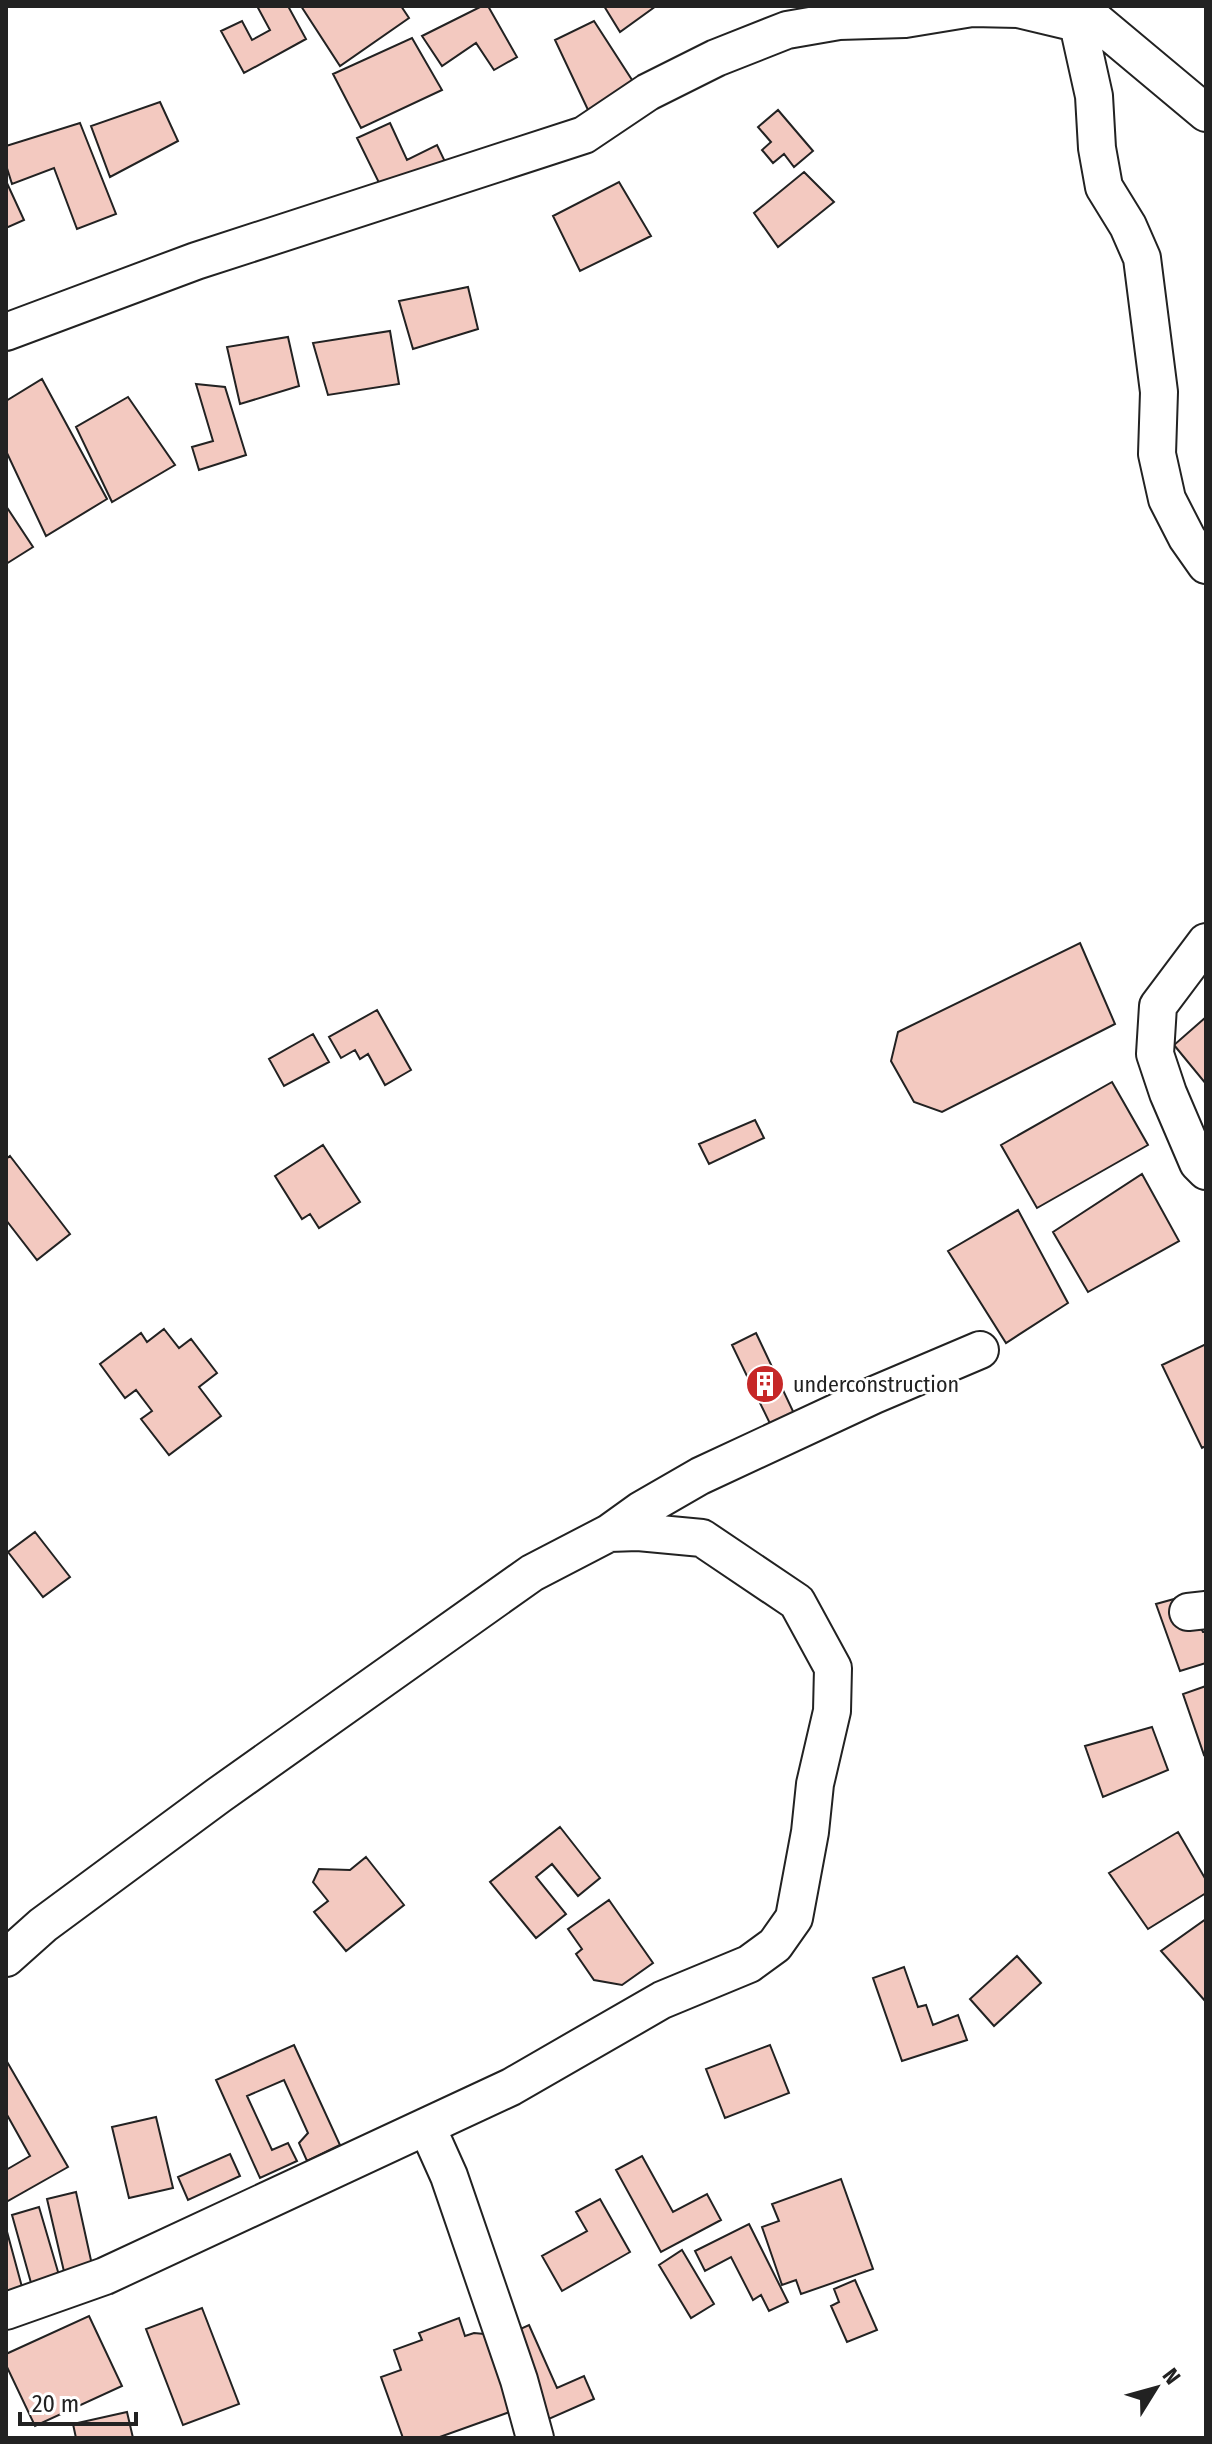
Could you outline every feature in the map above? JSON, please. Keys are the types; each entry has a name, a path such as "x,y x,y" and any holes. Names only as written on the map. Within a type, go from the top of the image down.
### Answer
{"street":[{"path":"6,332 196,261 584,135 648,92 716,58 787,30 839,21 905,19 972,8 1076,12 1206,113"},
{"path":"1076,12 1094,96 1097,148 1104,187 1128,226 1142,258 1159,392 1157,454 1167,499 1187,538 1206,565"},
{"path":"1206,942 1158,1006 1155,1054 1198,1163 1206,1171"},
{"path":"6,1958 43,1925 219,1795 532,1573 609,1533 641,1510 700,1476 887,1389 980,1350"},
{"path":"6,2311 105,2276 427,2127 511,2087 662,2000 749,1964 775,1945 794,1918 810,1832 815,1784 832,1711 833,1668 797,1602 702,1538 638,1532 609,1533"},
{"path":"427,2127 449,2176 519,2380 535,2438"}],"building":[{"path":"257,6 288,6 306,39 244,73 221,31 242,21 252,40 270,30"},
{"path":"301,6 401,6 409,18 340,66"},
{"path":"482,6 488,6 517,57 494,70 476,43 442,66 422,36"},
{"path":"604,6 656,6 620,32"},
{"path":"594,21 634,83 589,112 555,40"},
{"path":"412,38 442,90 361,128 333,74"},
{"path":"160,102 178,141 110,177 91,126"},
{"path":"778,110 813,151 794,167 784,154 773,163 762,150 771,142 758,127"},
{"path":"80,123 116,214 77,229 54,168 12,184 6,165 6,146"},
{"path":"390,123 407,160 437,145 449,170 387,199 357,138"},
{"path":"804,172 834,202 778,247 754,213"},
{"path":"6,181 24,220 6,228"},
{"path":"619,182 651,236 580,271 553,216"},
{"path":"468,287 478,329 413,349 399,301"},
{"path":"390,331 399,384 328,395 313,343"},
{"path":"288,337 299,386 240,404 227,347"},
{"path":"42,379 107,499 46,536 6,451 6,401"},
{"path":"196,384 225,387 246,455 199,470 192,447 213,441"},
{"path":"128,397 175,465 112,502 76,427"},
{"path":"6,506 33,547 6,564"},
{"path":"1080,943 1115,1024 942,1112 914,1102 891,1061 898,1032"},
{"path":"377,1010 411,1070 385,1085 368,1054 360,1059 355,1050 341,1058 329,1037"},
{"path":"1206,1017 1206,1084 1174,1045"},
{"path":"313,1034 329,1062 284,1086 269,1059"},
{"path":"1112,1082 1148,1145 1037,1208 1001,1145"},
{"path":"755,1120 764,1138 709,1164 699,1144"},
{"path":"323,1145 360,1202 319,1228 310,1214 302,1219 275,1176"},
{"path":"10,1156 70,1234 37,1260 6,1220 6,1159"},
{"path":"1142,1174 1179,1241 1088,1292 1053,1232"},
{"path":"1018,1210 1068,1303 1006,1343 948,1251"},
{"path":"164,1329 179,1348 191,1339 217,1373 199,1387 221,1416 169,1455 141,1419 152,1411 136,1390 125,1398 100,1364 141,1333 147,1342"},
{"name":"underconstruction","path":"756,1333 799,1424 776,1436 732,1345"},
{"path":"1206,1344 1206,1446 1202,1448 1162,1365"},
{"path":"35,1532 70,1577 43,1597 8,1552"},
{"path":"1185,1596 1203,1632 1206,1632 1206,1663 1180,1671 1156,1604"},
{"path":"1206,1686 1206,1754 1204,1755 1183,1694"},
{"path":"1152,1727 1168,1770 1103,1797 1085,1746"},
{"path":"560,1827 600,1878 578,1896 552,1864 536,1877 566,1914 536,1938 490,1882"},
{"path":"1178,1832 1206,1880 1206,1893 1148,1929 1109,1873"},
{"path":"366,1857 404,1905 346,1951 314,1912 328,1901 313,1882 319,1869 350,1870"},
{"path":"609,1900 653,1963 622,1985 594,1980 576,1954 582,1949 568,1929"},
{"path":"1206,1919 1206,2002 1161,1951"},
{"path":"1017,1956 1041,1983 994,2026 970,1999"},
{"path":"904,1967 918,2007 926,2005 933,2025 958,2015 967,2040 902,2061 873,1978"},
{"path":"294,2045 340,2145 307,2161 299,2143 308,2133 284,2080 247,2096 272,2150 288,2143 297,2161 260,2178 216,2080"},
{"path":"770,2045 789,2093 725,2118 706,2069"},
{"path":"6,2060 68,2167 6,2202 6,2170 30,2156 6,2113"},
{"path":"156,2117 173,2188 129,2198 112,2127"},
{"path":"230,2154 240,2176 188,2200 178,2177"},
{"path":"642,2156 673,2212 707,2194 721,2220 661,2252 616,2170"},
{"path":"841,2179 873,2269 801,2294 796,2280 782,2285 762,2227 779,2221 772,2204"},
{"path":"76,2192 94,2274 66,2280 47,2199"},
{"path":"600,2199 630,2252 562,2291 542,2256 587,2231 576,2212"},
{"path":"39,2207 61,2282 33,2290 12,2215"},
{"path":"749,2224 788,2302 769,2311 761,2295 753,2300 731,2257 705,2271 695,2251"},
{"path":"6,2228 25,2298 6,2303"},
{"path":"682,2250 714,2304 691,2318 659,2265"},
{"path":"855,2280 877,2330 847,2342 831,2306 839,2302 834,2289"},
{"path":"202,2308 239,2404 183,2425 146,2329"},
{"path":"89,2316 122,2386 35,2426 6,2365 6,2354"},
{"path":"459,2318 465,2336 474,2333 495,2335 521,2408 437,2438 403,2438 381,2377 401,2370 394,2350 422,2340 419,2333"},
{"path":"529,2325 557,2388 584,2376 594,2399 542,2422 505,2336"},
{"path":"127,2412 133,2438 76,2438 73,2424"}],"place":[{"name":"underconstruction","path":"765,1384"}]}
